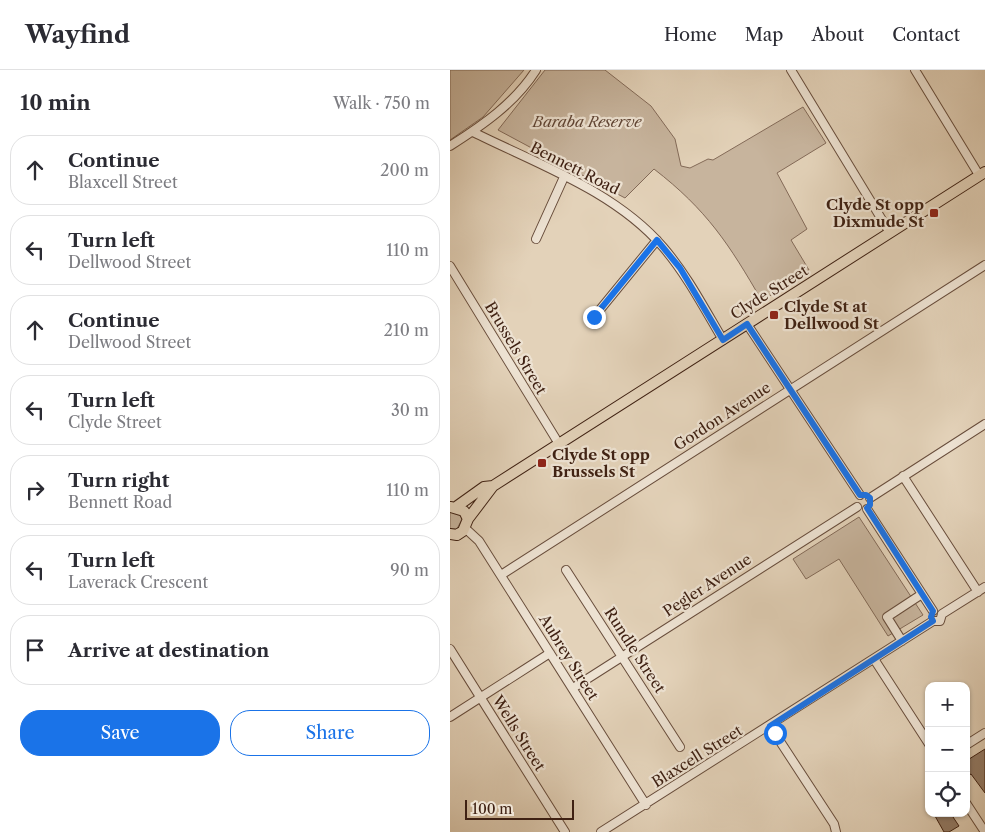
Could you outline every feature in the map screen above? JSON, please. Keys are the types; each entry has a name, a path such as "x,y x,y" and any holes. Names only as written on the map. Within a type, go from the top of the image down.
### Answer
{"main road":[{"name":"Clyde Street","path":"467,524 493,486 982,174"},
{"name":"Clyde Street","path":"453,507 484,487 493,486"},
{"path":"451,536 460,534 467,524 464,511 453,507"}],"street":[{"path":"450,146 473,132 517,96 536,70"},
{"path":"791,70 890,233"},
{"path":"915,70 982,174"},
{"name":"Bennett Road","path":"473,132 612,202 657,240 680,268 723,340"},
{"path":"536,239 564,177"},
{"path":"594,317 657,240"},
{"name":"Gordon Avenue","path":"501,575 985,265"},
{"name":"Brussels Street","path":"450,266 559,444"},
{"path":"747,324 860,495"},
{"path":"870,498 985,424"},
{"path":"903,476 978,592"},
{"path":"860,495 866,495 870,498 870,505 867,508 861,510 857,506 856,499 860,495"},
{"name":"Pegler Avenue","path":"573,688 857,506"},
{"path":"867,508 933,611"},
{"name":"Aubrey Street","path":"467,524 646,805"},
{"name":"Rundle Street","path":"566,570 680,747"},
{"path":"933,611 931,617 933,621 940,621 942,614 985,587"},
{"path":"902,641 886,617 922,594"},
{"path":"933,611 939,611 942,614"},
{"name":"Blaxcell Street","path":"601,832 933,621"},
{"name":"Wells Street","path":"450,649 565,832"},
{"path":"450,716 550,653"},
{"path":"874,659 925,738"},
{"path":"770,726 834,824 836,832"},
{"path":"970,742 985,733"},
{"path":"970,808 985,832"}],"green space":[{"path":"450,70 524,70 483,117 450,140"},
{"name":"Baraba Reserve","path":"545,70 605,70 651,106 675,139 681,166 690,168 708,159 713,160 803,107 826,143 777,173 807,229 791,240 809,270 762,301 739,262 716,229 689,199 654,169 625,198 498,130"},
{"path":"450,511 461,515 462,519 457,529 450,529"},
{"path":"859,517 923,615 888,636 839,559 806,579 793,559"}],"building":[{"path":"985,749 985,793 970,775 970,758"},
{"path":"936,817 953,817 959,826 949,832 944,832"}],"place":[{"name":"Clyde St opp Dixmude St","path":"934,213"},
{"name":"Clyde St at Dellwood St","path":"774,315"},
{"name":"Clyde St opp Brussels St","path":"542,463"}],"route":[{"path":"594,317 657,240 680,268 723,340 747,324 850,481 860,495 866,495 870,498 870,505 867,508 933,611 931,617 933,621 770,726 775,733"}]}
